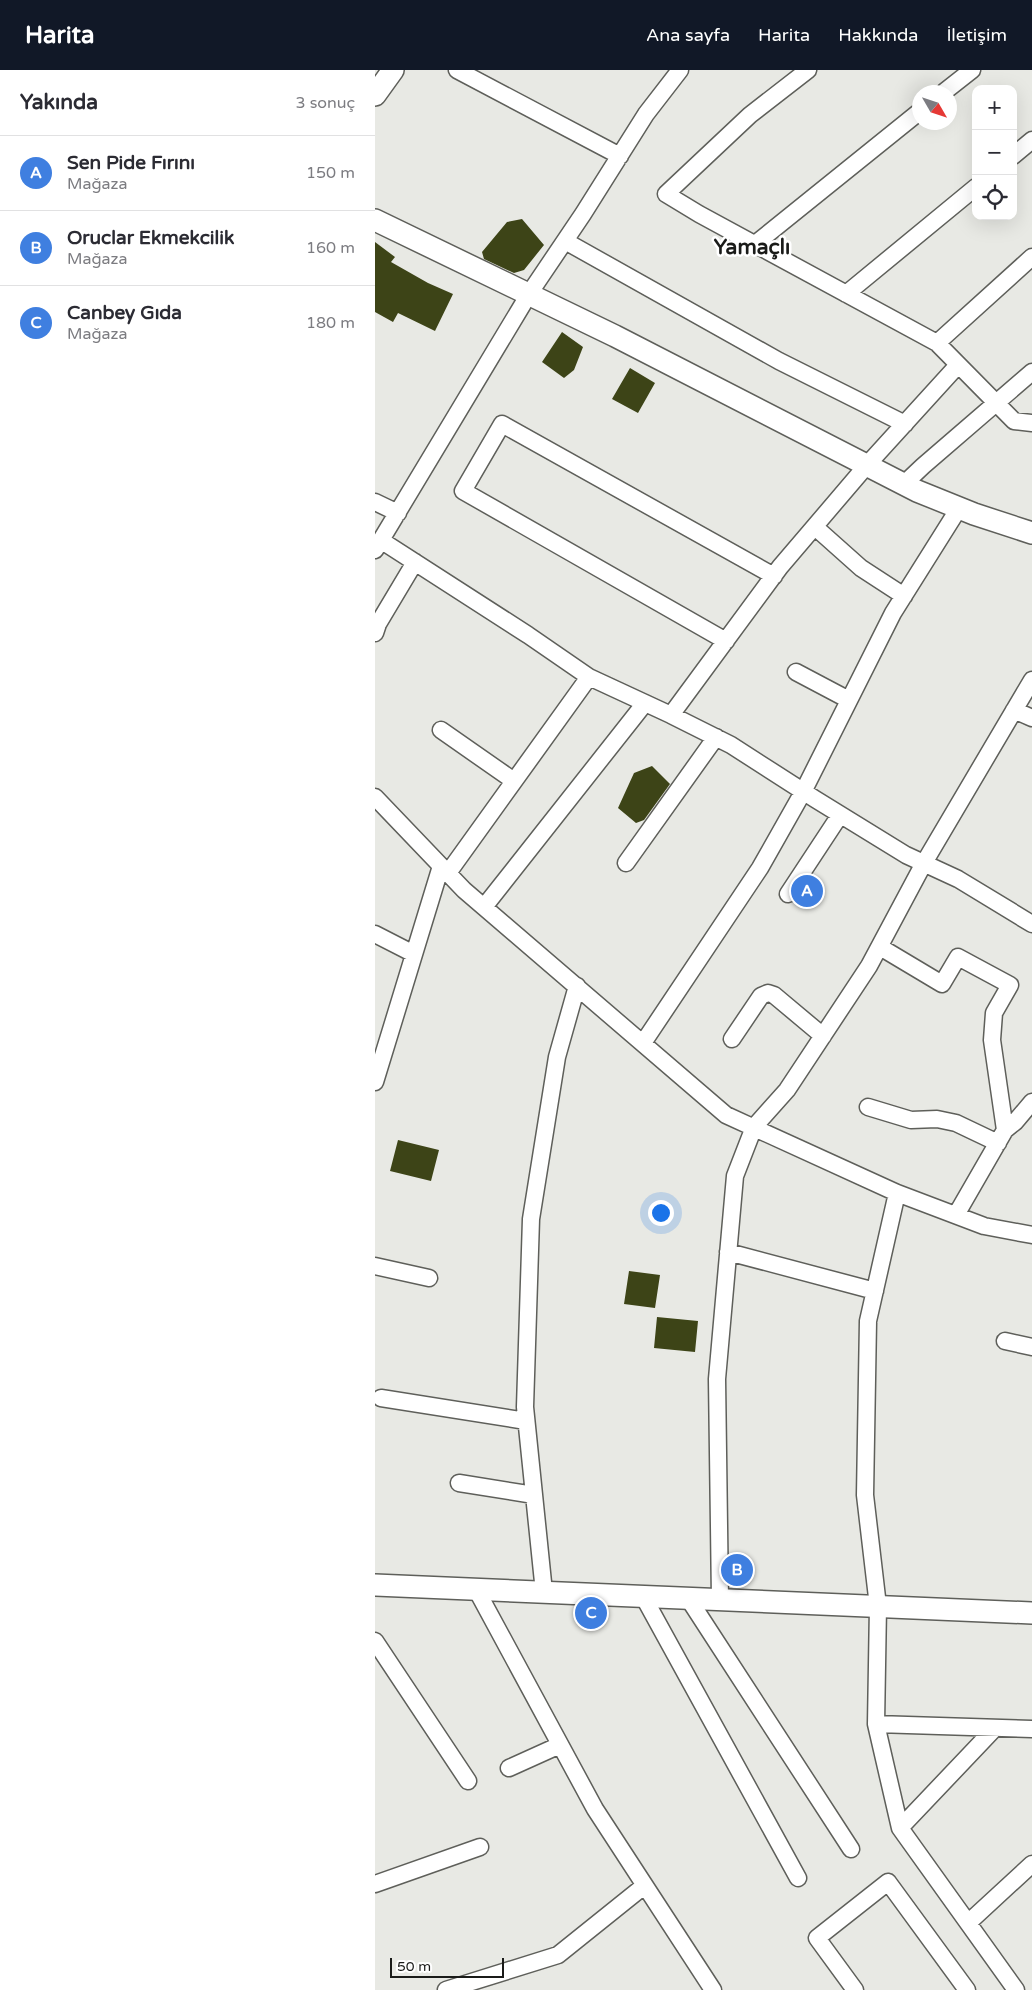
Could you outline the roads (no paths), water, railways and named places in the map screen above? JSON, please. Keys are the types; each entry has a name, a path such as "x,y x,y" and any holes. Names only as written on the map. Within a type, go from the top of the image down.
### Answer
{"main road":[{"path":"375,95 393,70"},
{"path":"375,220 615,336 904,484 959,508 1032,533"},
{"path":"375,1585 1032,1613"}],"street":[{"path":"457,70 620,156"},
{"path":"679,70 646,114 529,294 378,546 415,562 589,677 671,714 731,744 803,792 906,855 958,879 1032,924"},
{"path":"808,70 750,115 666,194 699,214 937,343 1014,420 1032,423"},
{"path":"953,85 972,70"},
{"path":"754,244 912,118"},
{"path":"1017,153 1032,140"},
{"path":"846,294 972,190"},
{"path":"565,241 779,361 905,424"},
{"path":"937,343 1032,257"},
{"path":"671,714 774,576 867,465 959,365"},
{"path":"904,484 1032,372"},
{"path":"726,641 463,491 502,424 774,576"},
{"path":"375,502 398,513"},
{"path":"643,1043 760,868 803,792 893,614 959,508"},
{"path":"815,527 861,568 904,596"},
{"path":"375,632 415,562"},
{"path":"796,672 849,700"},
{"path":"375,1082 379,1051 444,870 514,782 589,677"},
{"path":"720,1600 717,1379 735,1176 754,1127 787,1090 869,966 924,863 1032,680"},
{"path":"484,907 645,702"},
{"path":"1014,710 1032,718"},
{"path":"441,730 514,782"},
{"path":"626,863 716,737"},
{"path":"375,797 444,870 484,907 726,1114 897,1193 984,1226 1032,1235"},
{"path":"788,894 840,814"},
{"path":"375,934 415,954"},
{"path":"880,947 942,984 959,956 1010,985 994,1013 992,1040 1001,1136"},
{"path":"544,1592 525,1406 531,1219 557,1057 577,986"},
{"path":"732,1039 761,996 768,993 774,995 823,1036"},
{"path":"956,1215 1001,1136 1032,1102"},
{"path":"868,1107 911,1120 937,1120 955,1123 1001,1136"},
{"path":"897,1193 868,1321 865,1495 878,1606 877,1724 899,1828 1017,1990"},
{"path":"728,1252 875,1291"},
{"path":"375,1266 429,1278"},
{"path":"1005,1341 1032,1347"},
{"path":"381,1398 526,1421"},
{"path":"459,1483 534,1495"},
{"path":"476,1589 595,1809 713,1990"},
{"path":"643,1596 798,1878"},
{"path":"688,1598 851,1850"},
{"path":"375,1641 382,1666 468,1781"},
{"path":"877,1724 1032,1729"},
{"path":"899,1828 995,1728"},
{"path":"509,1768 560,1745"},
{"path":"375,1884 479,1847"},
{"path":"968,1922 1032,1864"},
{"path":"855,1990 817,1938 888,1882 967,1990"},
{"path":"446,1990 558,1955 644,1886"}],"place":[{"name":"Sen Pide Fırını","path":"807,891"},
{"name":"Oruclar Ekmekcilik","path":"737,1570"},
{"name":"Canbey Gıda","path":"591,1613"}],"district":[{"name":"Yamaçlı","path":"752,247"}]}
